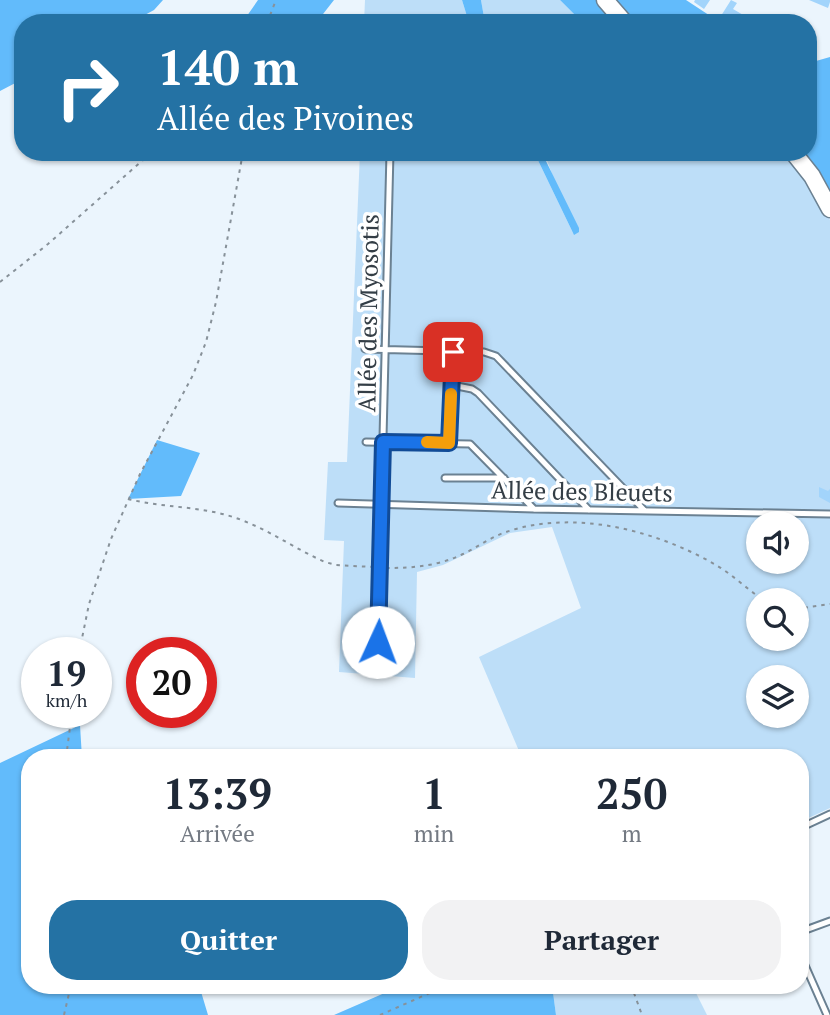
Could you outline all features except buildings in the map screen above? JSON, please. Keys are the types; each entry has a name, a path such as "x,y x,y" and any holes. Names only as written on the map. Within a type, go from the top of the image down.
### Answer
{"main road":[{"path":"605,0 617,14"},
{"path":"800,161 812,176 830,209"}],"lane":[{"name":"Allée des Myosotis","path":"378,642 390,161"},
{"path":"365,349 484,352 496,356 644,510"},
{"path":"449,443 453,352"},
{"path":"452,385 478,393 589,510"},
{"path":"366,442 470,444 534,509"},
{"path":"445,478 504,478"},
{"name":"Allée des Bleuets","path":"338,503 828,514"},
{"path":"809,824 830,814"},
{"path":"809,928 830,920"},
{"path":"809,974 827,1015"}],"path":[{"path":"0,282 48,244 142,161"},
{"path":"82,637 98,576 128,499 193,375 206,342 216,302 241,161"},
{"path":"128,499 155,506 212,511 264,530 325,562 380,568 431,566 496,536 527,526 593,524 629,531 689,551 717,565 747,588"},
{"path":"809,607 830,604"},
{"path":"67,749 70,728"},
{"path":"64,1015 69,994"},
{"path":"380,1015 428,994"},
{"path":"634,994 642,1015"}],"shaded area":[{"path":"0,0 163,0 147,14 14,14 14,84 0,91"},
{"path":"258,0 334,0 323,14 248,14"},
{"path":"365,0 462,0 466,14 364,14"},
{"path":"462,0 481,0 483,14 466,14"},
{"path":"481,0 560,0 574,14 483,14"},
{"path":"560,0 598,0 611,14 574,14"},
{"path":"613,0 686,0 707,14 626,14"},
{"path":"830,57 830,191 811,161 817,161 817,61"},
{"path":"360,161 538,161 574,235 547,161 793,161 811,184 830,220 830,808 809,818 809,749 518,749 479,657 581,608 552,527 510,533 443,565 417,572 415,678 339,672 344,541 324,540 328,462 347,462"},
{"path":"538,161 546,161 579,228 579,232 574,235"},
{"path":"157,440 200,453 181,496 128,499"},
{"path":"74,728 80,728 81,749 29,749"},
{"path":"21,753 21,994 202,994 208,1015 0,1015 0,763"},
{"path":"382,994 553,994 556,1015 334,1015"},
{"path":"553,994 696,994 707,1015 556,1015"}],"slow traffic":[{"path":"427,442 449,443 451,394"}],"route":[{"path":"378,642 383,442 449,443 453,352"}]}
